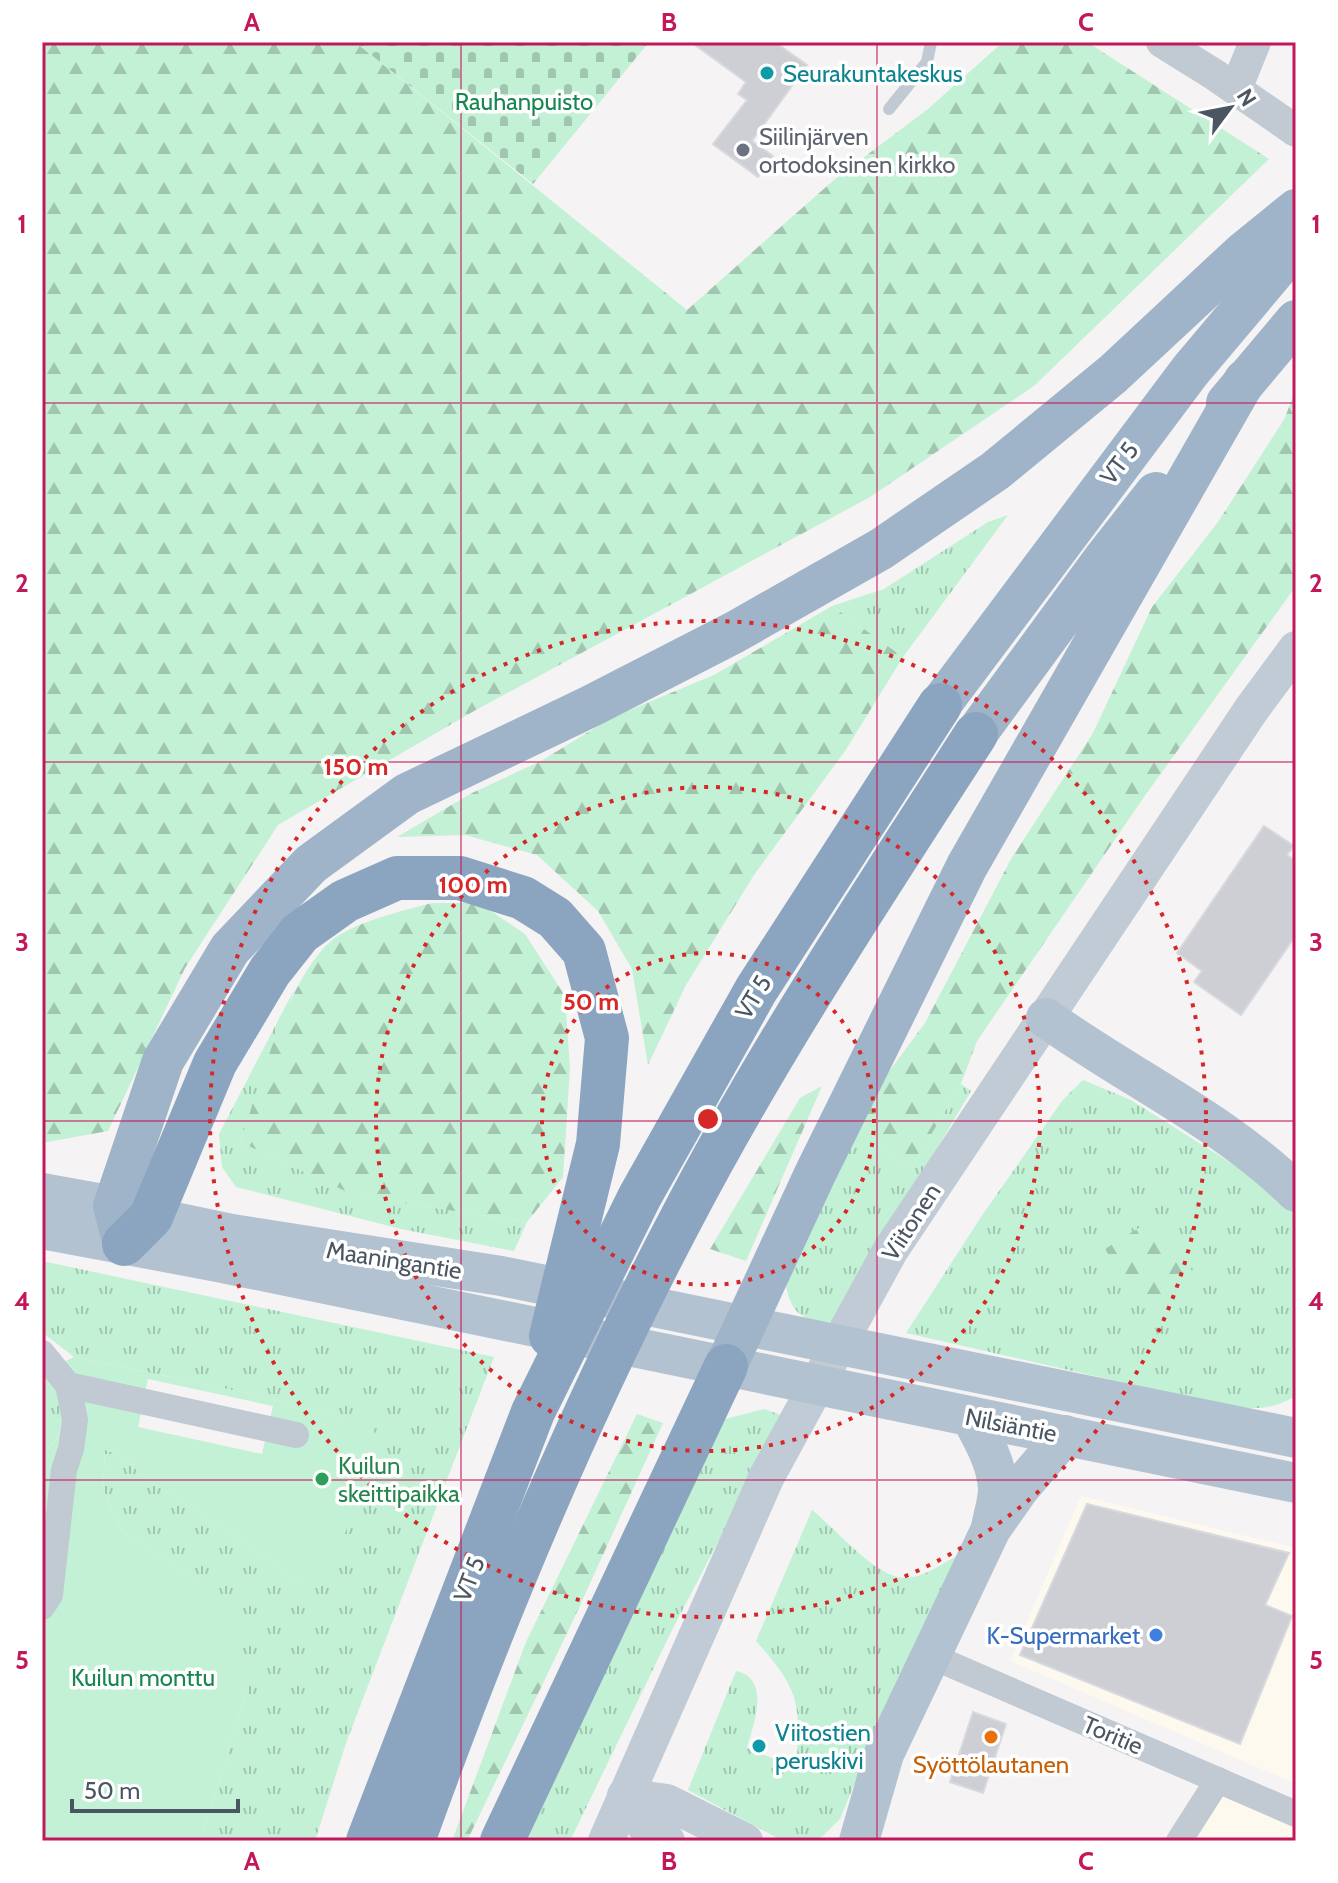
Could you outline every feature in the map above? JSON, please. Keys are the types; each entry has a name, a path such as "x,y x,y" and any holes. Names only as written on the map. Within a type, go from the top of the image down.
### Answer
{"highway":[{"path":"129,1222 163,1061 230,949 311,864 407,794 591,706 709,645 881,549 995,471 1113,374 1243,253 1296,210"},
{"name":"VT 5","path":"368,1841 533,1412 640,1196 756,990 940,705 1190,371 1296,245"},
{"name":"VT 5","path":"413,1841 461,1708 577,1429 680,1220 792,1020 976,734 1105,558 1245,380 1296,321"},
{"path":"502,1841 729,1322 815,1174 967,866 1245,380"},
{"path":"129,1222 215,1063 270,971 300,933 345,901 397,878 460,878 523,898 555,918 584,951 607,1038 598,1144 533,1412"}],"main road":[{"name":"Viitonen","path":"606,1841 767,1476 890,1251 1251,710 1296,649"},
{"path":"1046,1018 1086,1047 1227,1136 1296,1192"},
{"name":"Maaningantie","path":"42,1193 129,1222 492,1319 709,1363"},
{"name":"Maaningantie","path":"42,1229 129,1222 232,1234 501,1276 729,1322"},
{"name":"Nilsiäntie","path":"729,1322 1289,1430"},
{"name":"Nilsiäntie","path":"709,1363 1296,1483"},
{"path":"971,1417 984,1440 998,1491 991,1529"},
{"path":"859,1841 884,1754 991,1529 1019,1489 1065,1435"},
{"path":"625,1796 649,1832 667,1841"},
{"path":"625,1796 667,1802 745,1841"}],"street":[{"path":"1236,89 1255,42"},
{"path":"1185,47 1236,89 1294,130"},
{"path":"42,1353 68,1385 75,1420 64,1470 50,1595 42,1607"},
{"path":"68,1385 296,1435"},
{"name":"Toritie","path":"931,1656 1296,1814"},
{"path":"1179,1841 1218,1780"}],"lane":[{"path":"889,109 927,62 931,42"}],"shaded area":[{"name":"K-Supermarket","path":"1081,1496 1296,1548 1296,1784 1010,1661"},
{"path":"1221,1789 1296,1824 1296,1841 1197,1841"}],"green space":[{"path":"42,42 355,42 687,310 835,179 928,109 1003,42 1087,42 1269,159 1034,386 870,497 474,711 278,825 185,968 108,1131 42,1143"},
{"name":"Rauhanpuisto","path":"355,42 649,42 533,184"},
{"path":"1296,387 1296,586 1144,797 977,1041 961,1084 911,1169 854,1127 879,1085 925,1023 1011,859 1093,733 1152,607 1218,522 1285,418"},
{"path":"1008,515 903,657 832,606 884,589 988,522"},
{"path":"832,606 903,657 845,751 754,875 686,985 648,1065 632,969 598,911 537,855 465,835 397,837 472,793 541,761 613,717 714,675"},
{"path":"432,903 479,903 525,934 565,996 570,1069 563,1177 527,1222 356,1196 240,1142 287,1008 314,960 330,942 351,929"},
{"path":"295,988 240,1142 357,1196 527,1222 514,1251 401,1229 236,1187 222,1167 219,1134"},
{"path":"1083,1080 1131,1100 1264,1184 1296,1215 1296,1396 1262,1408 1226,1406 906,1333 981,1217 1062,1101"},
{"path":"961,1084 971,1091 834,1322 813,1320 799,1313 790,1300 785,1280 854,1127 911,1169"},
{"path":"822,1086 746,1261 710,1249 800,1098"},
{"path":"1158,1216 1195,1276 1143,1309 1105,1249"},
{"path":"42,1261 494,1357 346,1743 315,1841 200,1841 248,1689 196,1580 122,1532 103,1490 105,1450 122,1455 144,1477 249,1544 302,1586 377,1437 369,1425 251,1394 74,1357 42,1332"},
{"name":"Kuilun monttu","path":"74,1357 251,1394 370,1425 377,1437 330,1579 302,1586 249,1544 144,1477 122,1455 105,1450 103,1490 122,1532 196,1580 238,1624 248,1689 200,1841 42,1841 42,1455 59,1435 61,1418 54,1394 42,1372","holes":["148,1379 273,1406 262,1454 138,1427"]},
{"path":"42,1372 60,1409 61,1426 58,1437 42,1455"},
{"path":"764,1409 784,1416 673,1628 570,1841 526,1841 722,1420"},
{"path":"637,1414 663,1423 571,1625 467,1841 452,1841 526,1642"},
{"path":"812,1510 867,1560 891,1575 903,1578 918,1576 961,1554 882,1717 840,1819 814,1841 783,1841 688,1790 736,1671 754,1683 757,1693 756,1716 747,1748 796,1768 798,1728 794,1699 782,1673 756,1641"}],"building":[{"name":"Seurakuntakeskus","path":"691,42 775,42 807,65 752,141 773,156 758,177 713,144 747,100 738,94 746,82"},
{"path":"1264,826 1294,846 1287,855 1296,861 1296,935 1241,1015 1194,982 1202,971 1177,953"},
{"name":"K-Supermarket","path":"1087,1504 1289,1553 1265,1605 1292,1616 1240,1744 1020,1655"},
{"path":"973,1712 1006,1724 983,1793 950,1782"}],"place":[{"name":"Seurakuntakeskus","path":"767,73"},
{"name":"Siilinjärven ortodoksinen kirkko","path":"743,150"},
{"name":"Kuilun skeittipaikka","path":"322,1479"},
{"name":"K-Supermarket","path":"1156,1635"},
{"name":"Syöttölautanen","path":"991,1737"},
{"name":"Viitostien peruskivi","path":"759,1746"}]}
